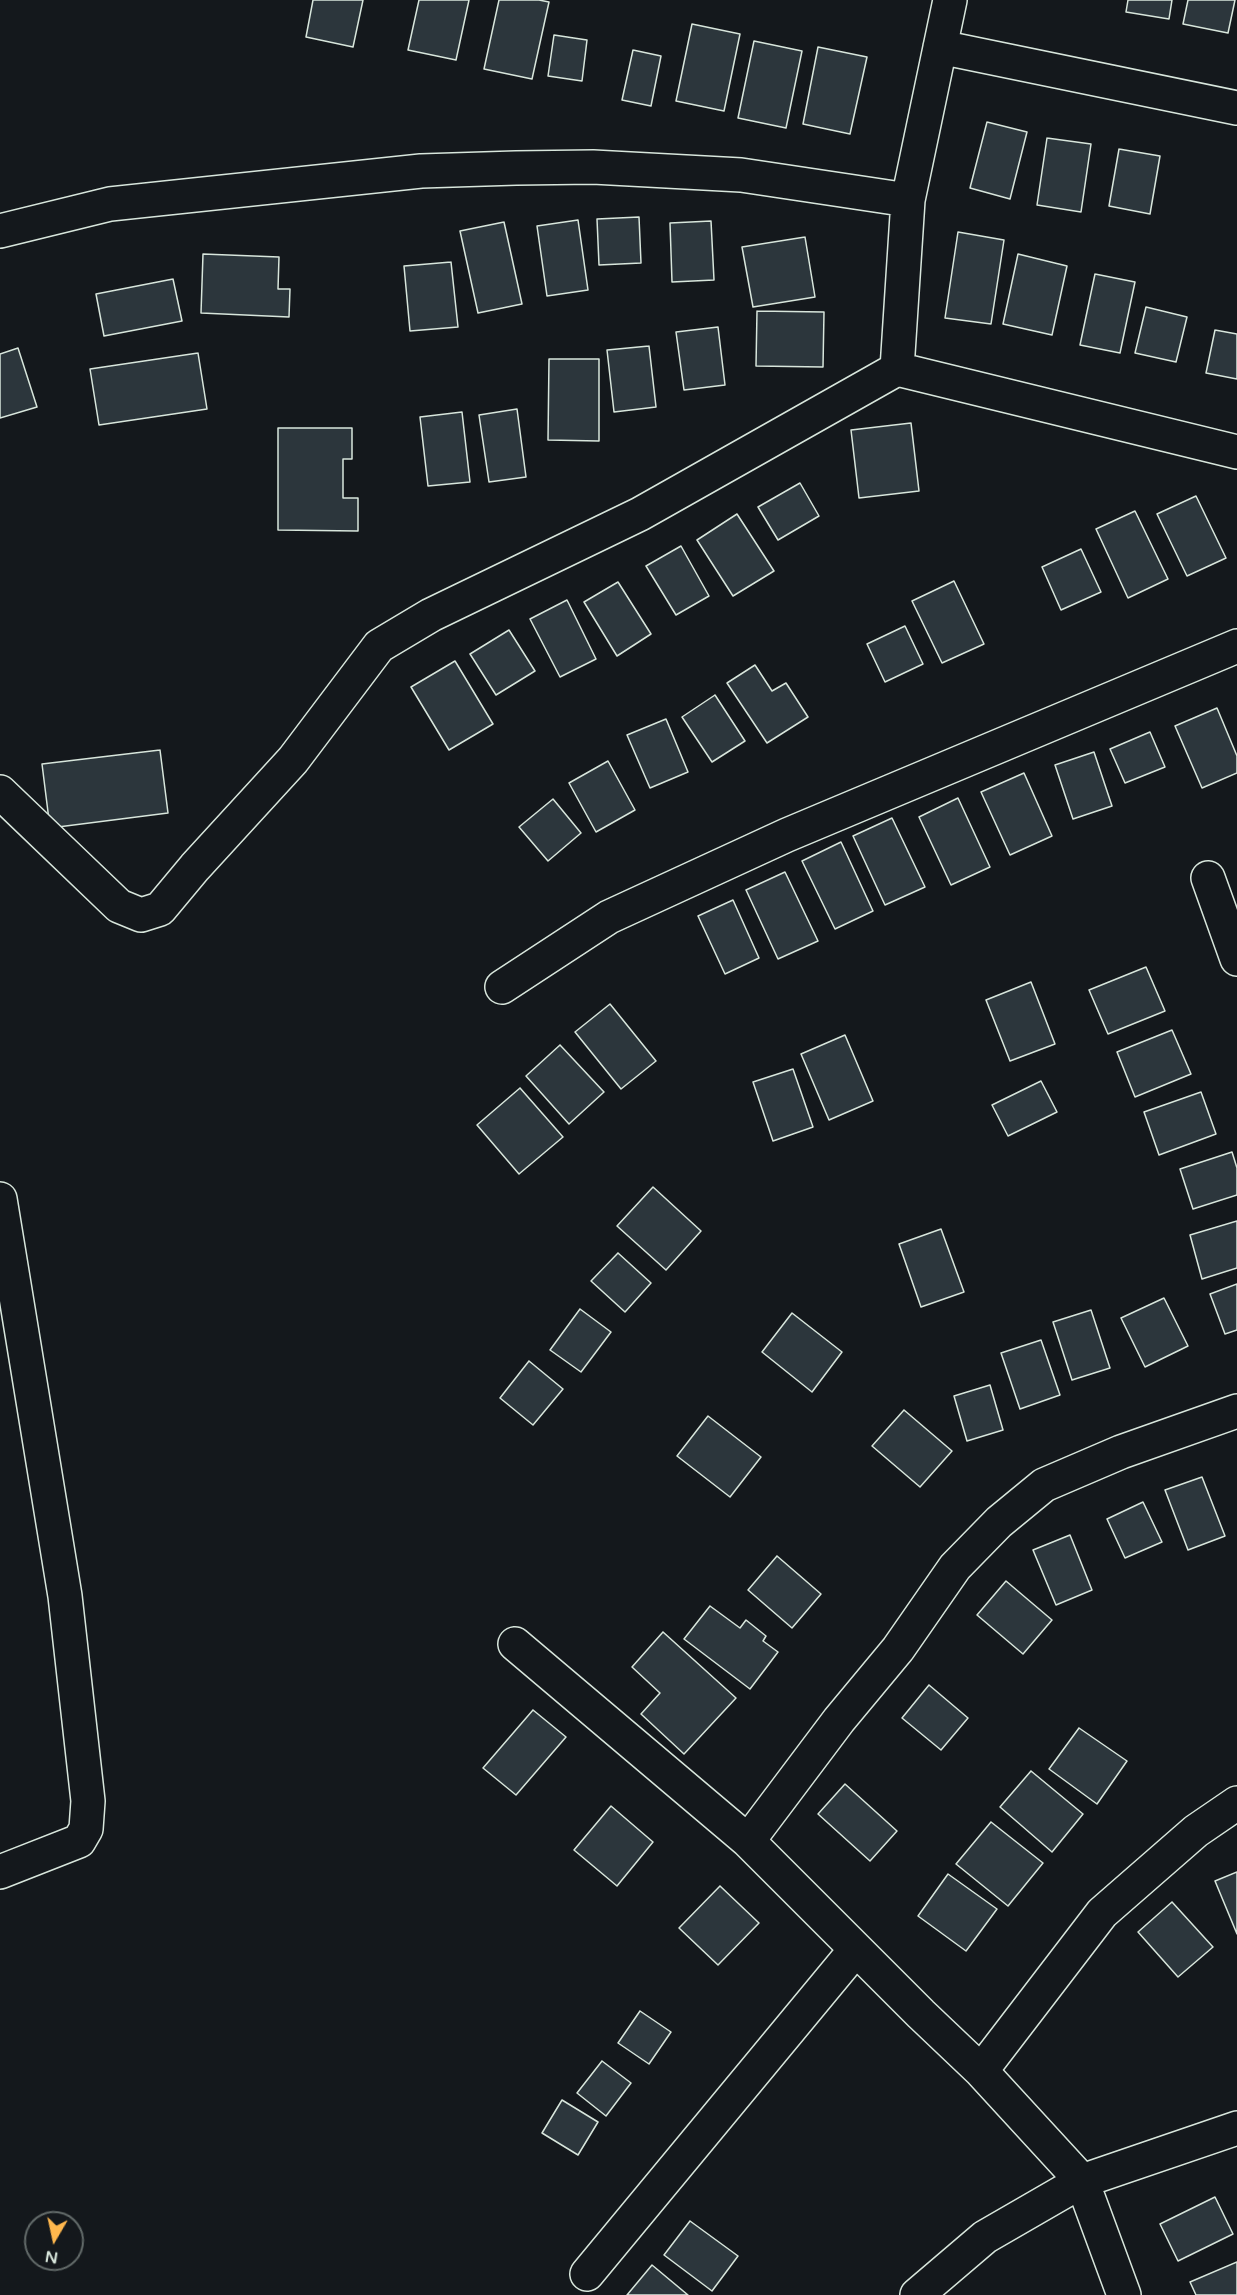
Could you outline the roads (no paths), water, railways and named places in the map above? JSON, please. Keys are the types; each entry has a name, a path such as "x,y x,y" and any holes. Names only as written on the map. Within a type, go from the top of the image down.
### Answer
{"street":[{"path":"897,369 908,200 950,0"},
{"path":"940,47 1237,108"},
{"path":"0,231 110,204 421,171 593,167 741,176 908,200"},
{"path":"0,792 119,906 141,915 160,909 195,867 293,760 380,646 431,615 640,514 897,369 1237,452"},
{"path":"502,987 609,917 786,836 1237,646"},
{"path":"1208,878 1237,958"},
{"path":"0,1872 79,1841 86,1829 88,1802 65,1596 1,1212"},
{"path":"748,1841 839,1719 898,1649 955,1567 999,1522 1044,1485 1121,1452 1237,1411"},
{"path":"515,1644 748,1841 981,2071 1082,2181 1124,2295"},
{"path":"981,2071 1102,1913 1197,1831 1237,1803"},
{"path":"587,2274 856,1949"},
{"path":"917,2295 985,2237 1082,2181 1237,2128"}]}
